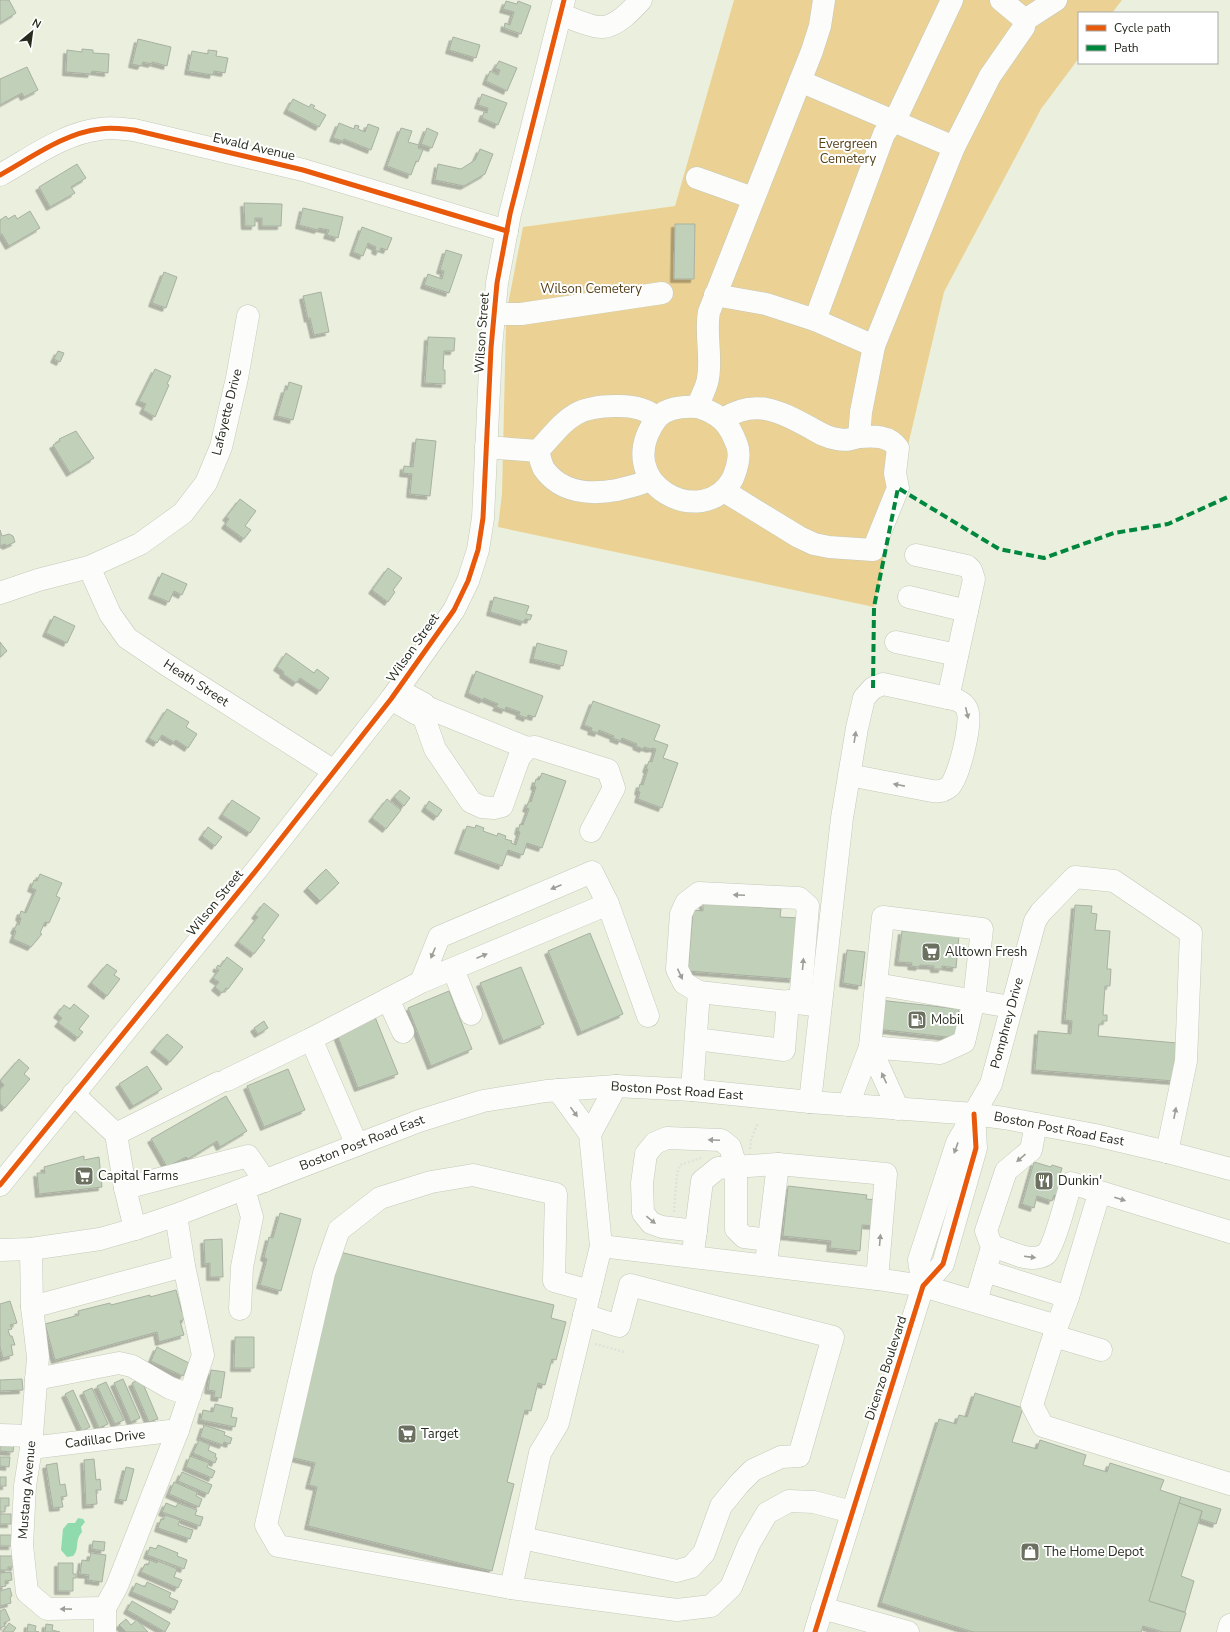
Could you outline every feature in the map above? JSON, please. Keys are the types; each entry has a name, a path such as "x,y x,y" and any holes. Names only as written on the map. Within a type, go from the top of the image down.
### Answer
{"main road":[{"path":"562,7 584,23 603,27 627,15 641,0"},
{"path":"698,407 708,379 710,357 708,317 710,306 816,39 824,0"},
{"path":"815,320 884,134 902,105 952,0"},
{"path":"1001,0 1025,20"},
{"path":"859,437 861,412 874,346 954,147 990,76 1024,26 1025,20 1056,0"},
{"name":"Wilson Street","path":"4,1172 73,1094 221,914 395,694 454,610 468,581 478,550 482,518 497,283 528,139 562,7"},
{"path":"800,81 954,147"},
{"name":"Ewald Avenue","path":"0,175 54,144 85,132 112,128 134,130 303,170 507,231"},
{"path":"697,178 753,198"},
{"path":"494,314 521,314 662,293"},
{"path":"715,296 766,304 815,320 874,346"},
{"name":"Lafayette Drive","path":"0,593 38,580 90,567 140,544 180,516 206,483 221,447 237,378 248,316"},
{"path":"538,451 569,418 581,411 591,408 624,406 649,412 657,418"},
{"path":"688,406 709,410 723,419 734,437 738,449 738,462 735,474 724,491 714,498 704,500 685,500 664,493 650,480 644,464 644,449 648,433 657,418 666,410 688,406"},
{"path":"723,419 732,413 760,407 772,409 829,437 846,440 871,436 888,439 894,442 898,448 895,473 898,488 873,550 829,547 814,544 799,537 724,491"},
{"path":"486,447 538,451"},
{"path":"538,451 544,469 565,487 576,491 590,493 605,492 640,485 650,480"},
{"path":"916,556 967,566 971,570 974,578 948,698"},
{"name":"Heath Street","path":"90,567 110,614 127,638 334,771"},
{"path":"908,597 967,612"},
{"path":"896,642 957,655"},
{"path":"696,1038 784,1050 803,1003 842,818 849,775 860,712 864,698 872,688 883,684 957,700 964,703 968,713 968,731 957,775 953,783 946,789 938,792 849,775"},
{"path":"395,694 417,714 425,711 527,748 535,747 608,770 614,788 591,831"},
{"path":"425,711 435,749 471,802 482,808 502,806 519,758 527,748"},
{"path":"420,982 439,937 592,872 608,904 648,1016"},
{"name":"Pomphrey Drive","path":"974,1114 991,1084 1035,921 1041,912 1075,877 1114,881 1191,933 1186,1061 1167,1152"},
{"path":"803,1003 699,992 684,983 678,969 681,914 686,903 699,893 799,898 808,906 803,1003 810,1102"},
{"path":"116,1134 222,1081 311,1039 420,982 608,904"},
{"path":"848,1105 870,1047 883,917 982,929 974,1000 964,1042 940,1053 870,1047"},
{"path":"453,969 471,1014"},
{"path":"876,984 1011,1007"},
{"path":"692,1090 699,992"},
{"path":"388,999 403,1032"},
{"path":"311,1039 357,1146"},
{"path":"870,1047 898,1109"},
{"path":"590,1134 616,1086"},
{"name":"Boston Post Road East","path":"0,1250 31,1249 100,1239 176,1215 419,1121 483,1101 558,1090 616,1086 692,1090 810,1102 974,1114 1095,1135 1230,1169"},
{"path":"511,1588 540,1453 558,1423 601,1246 590,1134 558,1090"},
{"path":"73,1094 116,1134 125,1188 135,1228"},
{"name":"Dicenzo Boulevard","path":"815,1632 923,1286 943,1264 976,1148 974,1114"},
{"path":"976,1301 992,1247 986,1231 1006,1172 1032,1150 1036,1124"},
{"path":"696,1231 662,1227 651,1223 643,1213 642,1183 646,1154 655,1143 667,1138 721,1140 743,1160"},
{"path":"125,1188 248,1156 265,1181"},
{"path":"693,1257 702,1181 718,1168 743,1160 886,1174 877,1279"},
{"path":"743,1160 736,1229 744,1237 768,1240"},
{"path":"765,1265 778,1164"},
{"path":"590,1291 554,1281 556,1194 473,1175 431,1182 380,1198 339,1230 324,1273 266,1525 278,1546 511,1588 677,1610 712,1606 731,1587 749,1544 767,1513 788,1501 814,1502 852,1512"},
{"path":"992,1247 1020,1256 1035,1258 1046,1254 1052,1244 1071,1183 1230,1232"},
{"path":"240,1309 242,1267 252,1217 244,1189"},
{"path":"1096,1204 1068,1297 1032,1405 1043,1426 1230,1484"},
{"path":"105,1632 105,1608 117,1586 178,1430 203,1355 184,1266 176,1215"},
{"path":"601,1246 765,1265 923,1286 976,1301 1056,1331 1101,1350"},
{"name":"Mustang Avenue","path":"31,1249 32,1307 38,1357 32,1442 25,1486 22,1545 27,1592 47,1609 105,1608"},
{"path":"32,1307 184,1266"},
{"path":"985,1271 1068,1297"},
{"path":"522,1538 677,1571 691,1567 704,1553 721,1506 739,1484 753,1470 781,1457 799,1456 833,1337 630,1285 619,1326 584,1315"},
{"path":"36,1379 119,1363 132,1366 170,1388 190,1395"},
{"name":"Cadillac Drive","path":"0,1435 32,1442 178,1430"},
{"path":"822,1608 908,1632"},
{"path":"1228,1632 1230,1625"}],"path":[{"path":"743,1160 758,1123"},
{"path":"673,1219 677,1174 680,1165 703,1157"},
{"path":"592,1343 625,1352"}],"green space":[{"name":"Evergreen Cemetery","path":"734,0 1122,0 1113,12 1078,12 1078,59 1041,109 944,292 898,488 874,607 498,527 502,494 506,323 509,299 523,227 675,206"}],"shaded area":[{"path":"78,1518 83,1519 85,1522 81,1527 82,1532 78,1539 75,1553 73,1556 67,1557 61,1550 63,1529 68,1523 75,1523"}],"building":[{"path":"0,0 9,0 16,13 0,23"},
{"path":"506,1 517,4 518,1 531,6 521,34 504,28 505,23 510,25 514,12 503,9"},
{"path":"453,37 480,45 476,58 449,50"},
{"path":"138,39 171,47 167,66 152,62 152,64 143,62 141,66 132,64"},
{"path":"82,49 93,50 93,53 109,54 108,73 92,71 91,74 66,72 67,50 82,52"},
{"path":"208,50 217,51 216,56 228,58 225,73 214,71 213,75 188,71 192,51 208,54"},
{"path":"499,61 517,68 507,91 486,81 490,71 498,75 500,70 495,68"},
{"path":"27,67 38,90 24,97 22,93 0,105 0,79"},
{"path":"482,94 507,103 498,125 482,118 484,112 487,113 488,108 478,105"},
{"path":"293,99 309,107 311,104 315,106 313,108 326,115 319,127 287,110"},
{"path":"339,123 354,129 355,125 359,126 358,129 365,132 368,124 379,128 371,150 344,139 343,141 333,138"},
{"path":"401,128 412,131 408,142 419,145 418,148 423,150 418,162 416,161 411,175 387,166"},
{"path":"427,128 438,133 432,148 421,144"},
{"path":"480,149 493,154 485,174 464,186 435,180 438,164 461,169 475,160"},
{"path":"77,164 86,178 71,187 75,193 50,207 39,187"},
{"path":"244,203 282,204 281,226 262,226 262,218 255,218 255,226 245,226"},
{"path":"303,208 343,217 338,238 327,235 329,230 319,228 318,230 299,225"},
{"path":"30,211 40,228 9,246 2,234 0,235 0,220 6,216 8,219 15,215 17,219"},
{"path":"675,224 695,224 694,279 674,279"},
{"path":"362,227 392,238 387,250 381,248 379,252 375,250 376,247 368,243 363,256 353,252"},
{"path":"446,250 462,255 449,293 424,285 428,274 442,279 444,271 440,270"},
{"path":"164,272 177,277 166,308 152,303"},
{"path":"321,292 329,332 314,335 310,318 308,319 303,296"},
{"path":"428,337 455,338 454,351 444,351 443,370 445,370 445,384 425,383"},
{"path":"58,351 64,353 60,362 54,359"},
{"path":"155,369 171,376 167,384 169,385 155,417 143,410 146,404 139,401"},
{"path":"289,382 302,386 293,420 277,416 285,389 287,390"},
{"path":"76,431 94,458 70,473 53,445 60,441 59,439"},
{"path":"416,439 436,441 430,496 410,494 412,474 403,473 404,466 413,467"},
{"path":"240,499 256,511 245,526 251,530 244,539 225,525 229,519 226,517"},
{"path":"0,530 2,536 9,534 13,536 15,542 6,546 5,544 0,546"},
{"path":"388,568 402,578 393,590 395,592 388,602 372,590"},
{"path":"162,573 187,584 182,595 174,591 169,602 152,595"},
{"path":"494,597 529,606 526,614 532,615 530,620 525,619 524,622 490,612"},
{"path":"54,616 75,626 67,643 46,633"},
{"path":"0,642 7,651 0,657"},
{"path":"537,643 567,651 563,666 533,659"},
{"path":"286,653 314,673 317,669 329,678 320,691 300,678 296,683 283,674 284,672 277,667"},
{"path":"476,671 543,696 535,717 528,715 527,718 519,715 520,712 506,707 505,710 496,707 498,704 484,698 483,700 468,693"},
{"path":"593,701 660,725 654,740 668,745 663,758 678,763 662,808 638,799 640,784 643,785 648,769 646,769 649,761 652,762 656,749 644,747 643,749 636,746 637,744 622,738 621,741 613,738 614,736 599,730 598,733 591,731 592,728 584,725"},
{"path":"167,709 189,722 186,727 197,734 188,748 176,740 174,742 162,735 157,743 149,738"},
{"path":"542,773 566,781 542,848 527,843 523,855 508,850 502,866 458,850 467,826 475,828 476,825 484,828 483,831 497,836 498,833 506,836 505,839 512,841 511,843 516,845 520,832 518,831 520,824 523,825 529,809 526,808 529,801 531,802 536,787 534,786 536,779 539,780"},
{"path":"400,790 410,798 404,806 394,797"},
{"path":"387,799 401,810 386,829 372,818"},
{"path":"232,800 260,818 250,833 222,815"},
{"path":"429,801 442,810 437,817 425,808"},
{"path":"208,827 222,837 215,846 202,836"},
{"path":"326,869 339,883 320,901 307,888"},
{"path":"40,874 62,883 56,896 60,898 49,923 45,922 40,933 42,934 31,947 13,939 16,931 14,930 17,924 19,925 21,911 26,913 36,890 31,888 34,880 37,881"},
{"path":"264,903 279,915 262,938 265,940 254,954 238,942 258,917 255,915"},
{"path":"703,903 781,909 780,917 798,918 793,979 688,971 693,910 703,911"},
{"path":"1075,905 1092,906 1091,913 1097,914 1095,930 1110,931 1107,969 1111,969 1110,986 1105,986 1103,1015 1107,1015 1107,1021 1102,1021 1102,1024 1099,1024 1098,1036 1177,1043 1174,1081 1035,1070 1038,1031 1071,1034 1072,1021 1065,1020"},
{"path":"902,931 959,936 956,968 942,966 942,969 934,969 934,966 920,965 919,967 911,966 912,963 898,962"},
{"path":"590,933 623,1014 581,1032 548,951"},
{"path":"847,950 865,952 861,986 843,983"},
{"path":"227,957 243,969 228,989 226,988 222,993 215,987 219,982 213,978 219,970 216,968 218,965 220,967"},
{"path":"107,964 117,971 114,975 120,979 107,996 91,983"},
{"path":"521,967 544,1024 503,1041 480,983"},
{"path":"449,991 472,1049 431,1066 408,1008"},
{"path":"879,1000 959,1009 956,1038 876,1029"},
{"path":"74,1004 89,1016 79,1029 83,1032 78,1038 58,1023 62,1018 57,1014 64,1005 70,1009"},
{"path":"375,1017 398,1074 358,1088 336,1032"},
{"path":"264,1021 268,1028 258,1034 254,1028"},
{"path":"167,1034 183,1047 170,1062 154,1049"},
{"path":"19,1059 29,1068 24,1074 30,1079 5,1108 0,1104 0,1090 4,1085 0,1081"},
{"path":"147,1066 162,1089 133,1106 119,1084"},
{"path":"288,1069 305,1110 264,1127 247,1086"},
{"path":"226,1096 247,1131 220,1147 217,1141 188,1159 186,1157 167,1167 151,1139"},
{"path":"84,1156 84,1160 99,1157 102,1187 39,1194 37,1173 45,1173 44,1167"},
{"path":"1034,1162 1051,1167 1052,1165 1062,1168 1058,1182 1068,1185 1064,1198 1054,1195 1052,1201 1037,1196 1034,1208 1022,1204"},
{"path":"788,1186 867,1195 866,1199 879,1200 876,1226 862,1225 860,1251 830,1248 831,1241 783,1236"},
{"path":"280,1213 301,1219 281,1291 260,1285 267,1259 264,1257 269,1237 273,1238"},
{"path":"222,1239 223,1277 210,1277 210,1263 205,1264 204,1240"},
{"name":"Target","path":"340,1252 554,1305 551,1318 566,1322 556,1360 552,1359 545,1385 538,1383 531,1411 525,1410 507,1482 514,1484 492,1571 308,1526 317,1487 309,1485 315,1463 290,1457"},
{"path":"176,1290 182,1312 184,1312 186,1319 180,1321 184,1335 159,1342 157,1332 55,1360 45,1324 79,1315 78,1311 110,1303 111,1305 150,1295 150,1297"},
{"path":"10,1301 17,1323 10,1325 12,1329 8,1330 15,1345 11,1345 13,1355 3,1358 0,1347 0,1304"},
{"path":"235,1337 254,1337 254,1368 234,1368"},
{"path":"157,1347 189,1363 183,1376 151,1361"},
{"path":"211,1370 225,1372 221,1398 214,1397 215,1391 208,1390"},
{"path":"22,1379 23,1390 0,1391 0,1380"},
{"path":"123,1379 140,1418 131,1422 114,1383"},
{"path":"141,1379 158,1419 149,1422 132,1383"},
{"path":"106,1382 124,1420 115,1424 97,1386"},
{"path":"92,1388 108,1424 99,1428 83,1392"},
{"path":"73,1390 90,1427 82,1431 65,1394"},
{"name":"The Home Depot","path":"975,1393 1023,1408 1012,1442 1037,1449 1040,1440 1086,1455 1083,1465 1107,1472 1110,1463 1164,1480 1160,1490 1181,1497 1149,1601 1186,1613 1180,1632 1163,1632 1143,1626 1141,1632 973,1632 881,1603 939,1419 956,1424 959,1415 967,1417"},
{"path":"215,1404 233,1408 231,1417 237,1418 235,1427 201,1420 203,1410 213,1412"},
{"path":"204,1425 225,1432 224,1435 232,1438 230,1444 224,1442 223,1445 200,1437"},
{"path":"199,1440 210,1445 208,1450 216,1454 215,1457 217,1458 215,1463 193,1453"},
{"path":"0,1443 14,1444 13,1452 0,1451"},
{"path":"190,1456 209,1463 207,1467 215,1471 212,1478 186,1467"},
{"path":"0,1457 10,1457 9,1467 0,1466"},
{"path":"94,1459 96,1480 100,1479 101,1490 96,1490 97,1504 86,1505 84,1460"},
{"path":"57,1463 60,1485 65,1484 67,1496 61,1497 63,1507 53,1508 46,1465"},
{"path":"126,1467 134,1469 126,1501 118,1499"},
{"path":"182,1472 212,1485 208,1494 178,1481"},
{"path":"0,1477 6,1477 6,1486 0,1486"},
{"path":"174,1482 197,1492 196,1496 202,1499 199,1507 169,1494"},
{"path":"1181,1497 1221,1509 1216,1524 1200,1519 1202,1511 1179,1503"},
{"path":"0,1498 9,1498 9,1506 5,1506 5,1512 0,1512"},
{"path":"166,1503 176,1507 178,1503 197,1510 195,1515 203,1517 200,1526 162,1512"},
{"path":"1179,1503 1202,1511 1181,1576 1194,1581 1185,1612 1149,1601"},
{"path":"0,1514 11,1514 11,1524 0,1524"},
{"path":"165,1515 180,1520 178,1525 193,1530 190,1539 158,1528 161,1519 163,1520"},
{"path":"0,1535 12,1535 12,1546 0,1546"},
{"path":"93,1541 105,1542 104,1551 92,1549"},
{"path":"158,1545 178,1553 177,1556 187,1560 184,1569 147,1555 150,1547 156,1549"},
{"path":"91,1553 106,1555 102,1582 88,1580 89,1575 80,1574 82,1560 89,1561"},
{"path":"0,1556 15,1556 15,1567 8,1567 8,1570 0,1570"},
{"path":"150,1560 157,1563 158,1561 177,1569 174,1577 182,1580 178,1588 141,1572 145,1564 148,1565"},
{"path":"58,1563 73,1563 73,1574 76,1574 76,1578 73,1578 73,1591 58,1591"},
{"path":"11,1572 12,1580 5,1581 6,1586 0,1587 0,1573"},
{"path":"147,1582 171,1593 169,1597 178,1601 174,1610 132,1592 136,1583 145,1587"},
{"path":"10,1588 12,1596 10,1597 11,1603 0,1606 0,1591"},
{"path":"132,1601 170,1623 165,1632 127,1610"},
{"path":"5,1609 10,1620 4,1623 5,1626 0,1628 0,1611"},
{"path":"126,1619 131,1625 137,1620 148,1632 126,1632 119,1625"},
{"path":"9,1623 16,1628 13,1632 3,1632"},
{"path":"28,1624 36,1626 35,1631 39,1632 27,1632"},
{"path":"46,1624 53,1625 52,1630 60,1632 45,1632"}],"marked path":[{"path":"873,688 874,607 898,488 999,549 1044,558 1114,533 1168,524 1230,496"}],"cycle path":[{"path":"0,1185 258,868 391,699 454,610 468,581 478,550 483,518 491,348 497,283 510,214 564,0"},
{"path":"0,175 48,147 74,135 104,128 117,128 134,130 303,170 507,231"},
{"path":"815,1632 923,1286 943,1264 976,1148 974,1114"}],"place":[{"name":"Alltown Fresh","path":"931,952"},
{"name":"Mobil","path":"917,1020"},
{"name":"Capital Farms","path":"84,1176"},
{"name":"Dunkin'","path":"1044,1181"},
{"name":"Target","path":"407,1434"},
{"name":"The Home Depot","path":"1030,1552"}],"park label":[{"name":"Wilson Cemetery","path":"591,289"}]}
